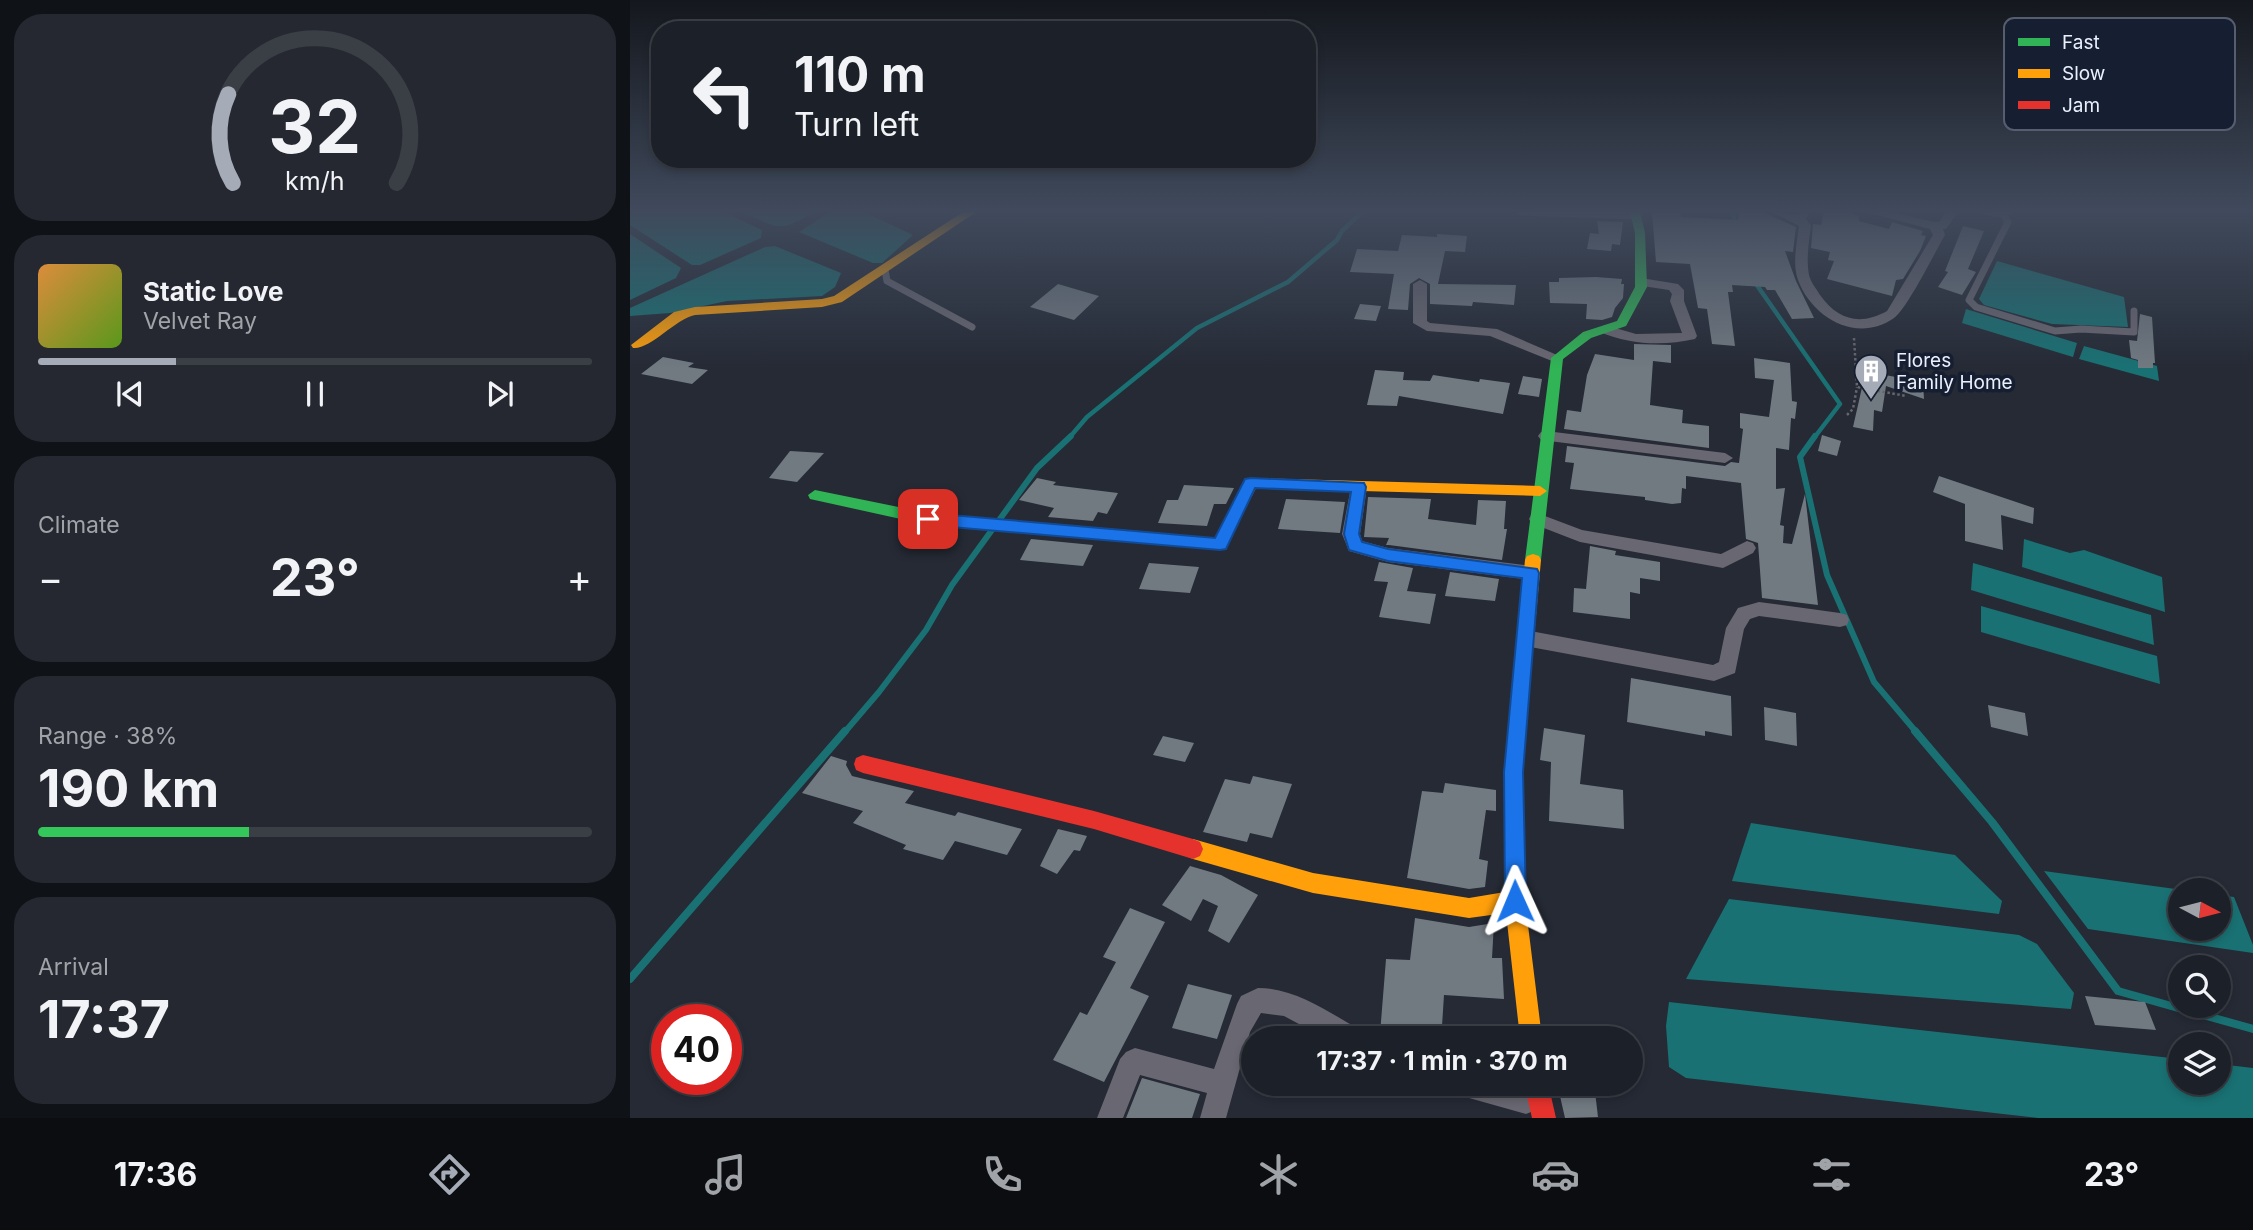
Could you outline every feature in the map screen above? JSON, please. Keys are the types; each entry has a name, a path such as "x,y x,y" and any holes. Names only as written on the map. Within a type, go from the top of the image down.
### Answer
{"street":[{"path":"638,345 678,315 822,303 838,299 894,264"},
{"path":"1530,1026 1515,901 1513,772 1531,573 1557,358 1587,335 1622,323 1641,287 1641,264"},
{"path":"1804,264 1804,279 1827,312 1836,320 1856,325 1880,321 1892,314 1922,264"},
{"path":"1605,328 1620,337 1690,336 1677,301 1679,293 1673,287 1641,282"},
{"path":"1420,284 1419,317 1420,323 1427,327 1492,332 1557,358"},
{"path":"1546,436 1725,458"},
{"path":"815,495 928,519 1220,544 1251,483 1540,491"},
{"path":"1359,487 1351,534 1355,546 1388,555 1531,573"},
{"path":"1537,519 1580,536 1723,561 1747,548"},
{"path":"1525,638 1714,673 1728,667 1735,628 1744,613 1759,609 1840,620"},
{"path":"863,764 1094,820 1313,884 1469,908 1515,901"},
{"path":"1213,1118 1241,1025 1251,1005 1260,999 1274,999 1327,1026"},
{"path":"1110,1118 1129,1068 1135,1061 1223,1084"},
{"path":"1508,1096 1526,1101 1539,1099"}],"lane":[{"path":"1987,264 1969,300 1976,307 2055,331 2081,328 2134,332 2134,311"},
{"path":"885,270 887,281 972,327"}],"path":[{"path":"1847,415 1853,409 1857,387 1853,345 1856,325"},
{"path":"1857,387 1906,396"}],"shaded area":[{"path":"630,264 675,264 681,268 676,278 630,300"},
{"path":"727,264 819,264 841,273 835,287 822,296 727,301 670,313 630,316 630,308"},
{"path":"1995,264 2008,264 2124,297 2128,327 2052,324 1984,305 1979,299"},
{"path":"1966,309 2077,343 2073,357 1962,323"},
{"path":"2084,346 2157,366 2159,381 2079,359"},
{"path":"2024,539 2070,553 2084,550 2162,577 2165,612 2022,567"},
{"path":"1973,563 2151,615 2154,645 1971,590"},
{"path":"1981,606 2157,656 2160,684 1981,632"},
{"path":"1751,823 1955,855 2002,901 1999,914 1732,881"},
{"path":"2044,871 2168,888 2168,941 2088,929"},
{"path":"2231,897 2234,897 2253,945 2253,953 2177,942 2231,942"},
{"path":"1729,899 2019,935 2037,944 2074,993 2071,1009 1686,979"},
{"path":"1669,1002 2168,1058 2168,1095 2231,1095 2231,1065 2253,1068 2253,1118 2038,1118 1686,1078 1669,1067 1666,1026"}],"building":[{"path":"1352,264 1442,264 1438,284 1516,285 1514,305 1473,302 1472,306 1430,304 1430,284 1419,278 1410,284 1408,310 1388,309 1394,274 1350,272"},
{"path":"1690,264 1790,264 1814,318 1792,319 1775,290 1732,285 1733,292 1728,292 1735,346 1712,344 1707,309 1698,308"},
{"path":"1833,264 1912,264 1903,279 1896,280 1892,296 1827,279"},
{"path":"1948,264 1970,264 1968,269 1976,272 1962,295 1938,287 1948,272 1945,271"},
{"path":"1559,278 1622,279 1621,284 1624,284 1623,298 1612,317 1602,320 1586,319 1587,304 1550,303 1549,282 1559,282"},
{"path":"1058,284 1099,296 1074,320 1030,307"},
{"path":"1360,304 1381,306 1376,321 1354,319"},
{"path":"2140,314 2152,317 2153,368 2138,368 2138,360 2131,358 2129,340 2137,341"},
{"path":"1634,344 1671,345 1671,363 1653,361 1650,405 1683,410 1682,423 1709,426 1709,448 1564,429 1567,410 1581,412 1587,375 1595,354 1634,360"},
{"path":"663,357 694,363 688,367 708,370 692,384 641,374"},
{"path":"1754,358 1790,363 1792,401 1797,402 1795,419 1791,418 1789,450 1776,448 1776,489 1785,488 1780,525 1784,526 1783,543 1792,544 1805,494 1818,605 1762,598 1758,543 1746,539 1741,483 1686,476 1686,489 1682,488 1681,503 1672,504 1645,500 1645,497 1570,489 1574,463 1565,462 1567,446 1725,466 1731,462 1739,463 1743,429 1740,428 1740,413 1769,417 1774,380 1755,378"},
{"path":"1867,363 1874,364 1874,373 1923,382 1924,399 1886,386 1882,412 1874,410 1873,431 1853,427 1863,383 1861,371 1865,373"},
{"path":"1375,370 1404,372 1403,380 1430,381 1433,375 1479,382 1480,379 1510,383 1503,414 1399,396 1397,406 1367,405"},
{"path":"1523,376 1542,379 1539,397 1518,394"},
{"path":"1822,435 1841,441 1837,456 1818,451"},
{"path":"790,451 824,453 797,482 769,478"},
{"path":"1939,476 2034,508 2033,524 2001,515 2003,550 1965,541 1965,504 1933,492"},
{"path":"1037,478 1056,482 1053,485 1118,493 1107,514 1098,512 1093,521 1048,517 1054,508 1019,500"},
{"path":"1184,485 1234,488 1226,504 1214,504 1207,526 1158,523 1167,500 1178,500"},
{"path":"1368,497 1431,499 1428,519 1476,525 1478,500 1506,501 1504,529 1507,529 1502,560 1386,545 1389,538 1364,537"},
{"path":"1286,499 1345,502 1340,533 1278,529"},
{"path":"1031,539 1093,545 1083,566 1020,560"},
{"path":"1590,546 1616,551 1615,555 1660,562 1660,581 1640,578 1640,594 1630,592 1630,619 1573,612 1574,588 1586,589"},
{"path":"1379,562 1413,568 1407,591 1436,594 1430,624 1379,617 1388,582 1374,581"},
{"path":"1149,563 1199,567 1190,593 1139,589"},
{"path":"1450,572 1499,579 1495,601 1445,596"},
{"path":"1631,678 1731,696 1732,736 1705,731 1705,736 1627,722"},
{"path":"1988,705 2025,713 2028,736 1991,727"},
{"path":"1764,707 1796,713 1797,746 1765,740"},
{"path":"1544,728 1585,735 1580,784 1623,790 1624,829 1549,821 1551,762 1540,760"},
{"path":"1163,736 1194,743 1185,762 1153,755"},
{"path":"831,756 847,761 846,765 852,776 914,791 905,803 955,816 958,812 1022,829 1007,855 955,841 943,860 903,849 906,845 853,823 863,811 802,793"},
{"path":"1253,776 1292,784 1272,838 1250,833 1247,842 1203,832 1225,779 1250,784"},
{"path":"1445,783 1496,790 1496,811 1486,810 1479,859 1488,861 1485,887 1469,889 1407,878 1422,791 1443,793"},
{"path":"1058,829 1087,836 1080,851 1074,850 1057,874 1040,866"},
{"path":"1190,866 1221,875 1258,895 1229,943 1208,931 1218,906 1203,899 1191,921 1162,905"},
{"path":"1130,908 1165,922 1130,988 1149,996 1104,1082 1053,1060 1080,1012 1087,1015 1116,962 1103,957"},
{"path":"1415,918 1469,927 1494,923 1492,958 1502,958 1504,999 1444,995 1442,1026 1381,1026 1386,959 1410,960"},
{"path":"1188,984 1232,995 1217,1039 1172,1028"},
{"path":"2085,996 2145,1002 2156,1030 2095,1025"},
{"path":"1142,1078 1200,1094 1192,1118 1126,1118"},
{"path":"1560,1096 1596,1096 1598,1117 1565,1118"}],"waterway":[{"path":"1070,437 1087,417 1197,328 1288,282 1309,264"},
{"path":"1754,281 1840,404 1814,438"},
{"path":"1815,436 1800,457 1827,575 1874,682 1917,733"},
{"path":"844,733 926,630 952,585 1037,468 1070,437"},
{"path":"630,979 845,731"},
{"path":"1915,731 1992,822 2118,991 2253,1029"}],"traffic: fast":[{"path":"1533,560 1557,358 1587,335 1622,323 1641,287 1641,264"},
{"path":"815,495 928,519 1150,538"}],"traffic: slow":[{"path":"637,345 678,315 695,311 822,303 838,299 891,264"},
{"path":"1150,538 1220,544 1251,483 1540,491"},
{"path":"1530,1026 1515,901 1513,772 1533,560"},
{"path":"1193,849 1313,883 1469,908 1515,901"}],"traffic: jam":[{"path":"863,764 1094,820 1193,849"},
{"path":"1539,1096 1544,1118"}],"place":[{"name":"Flores Family Home","path":"1871,401"}],"route":[{"path":"928,519 1220,544 1251,483 1359,487 1351,534 1355,546 1388,555 1531,573 1513,772 1515,901"}]}
